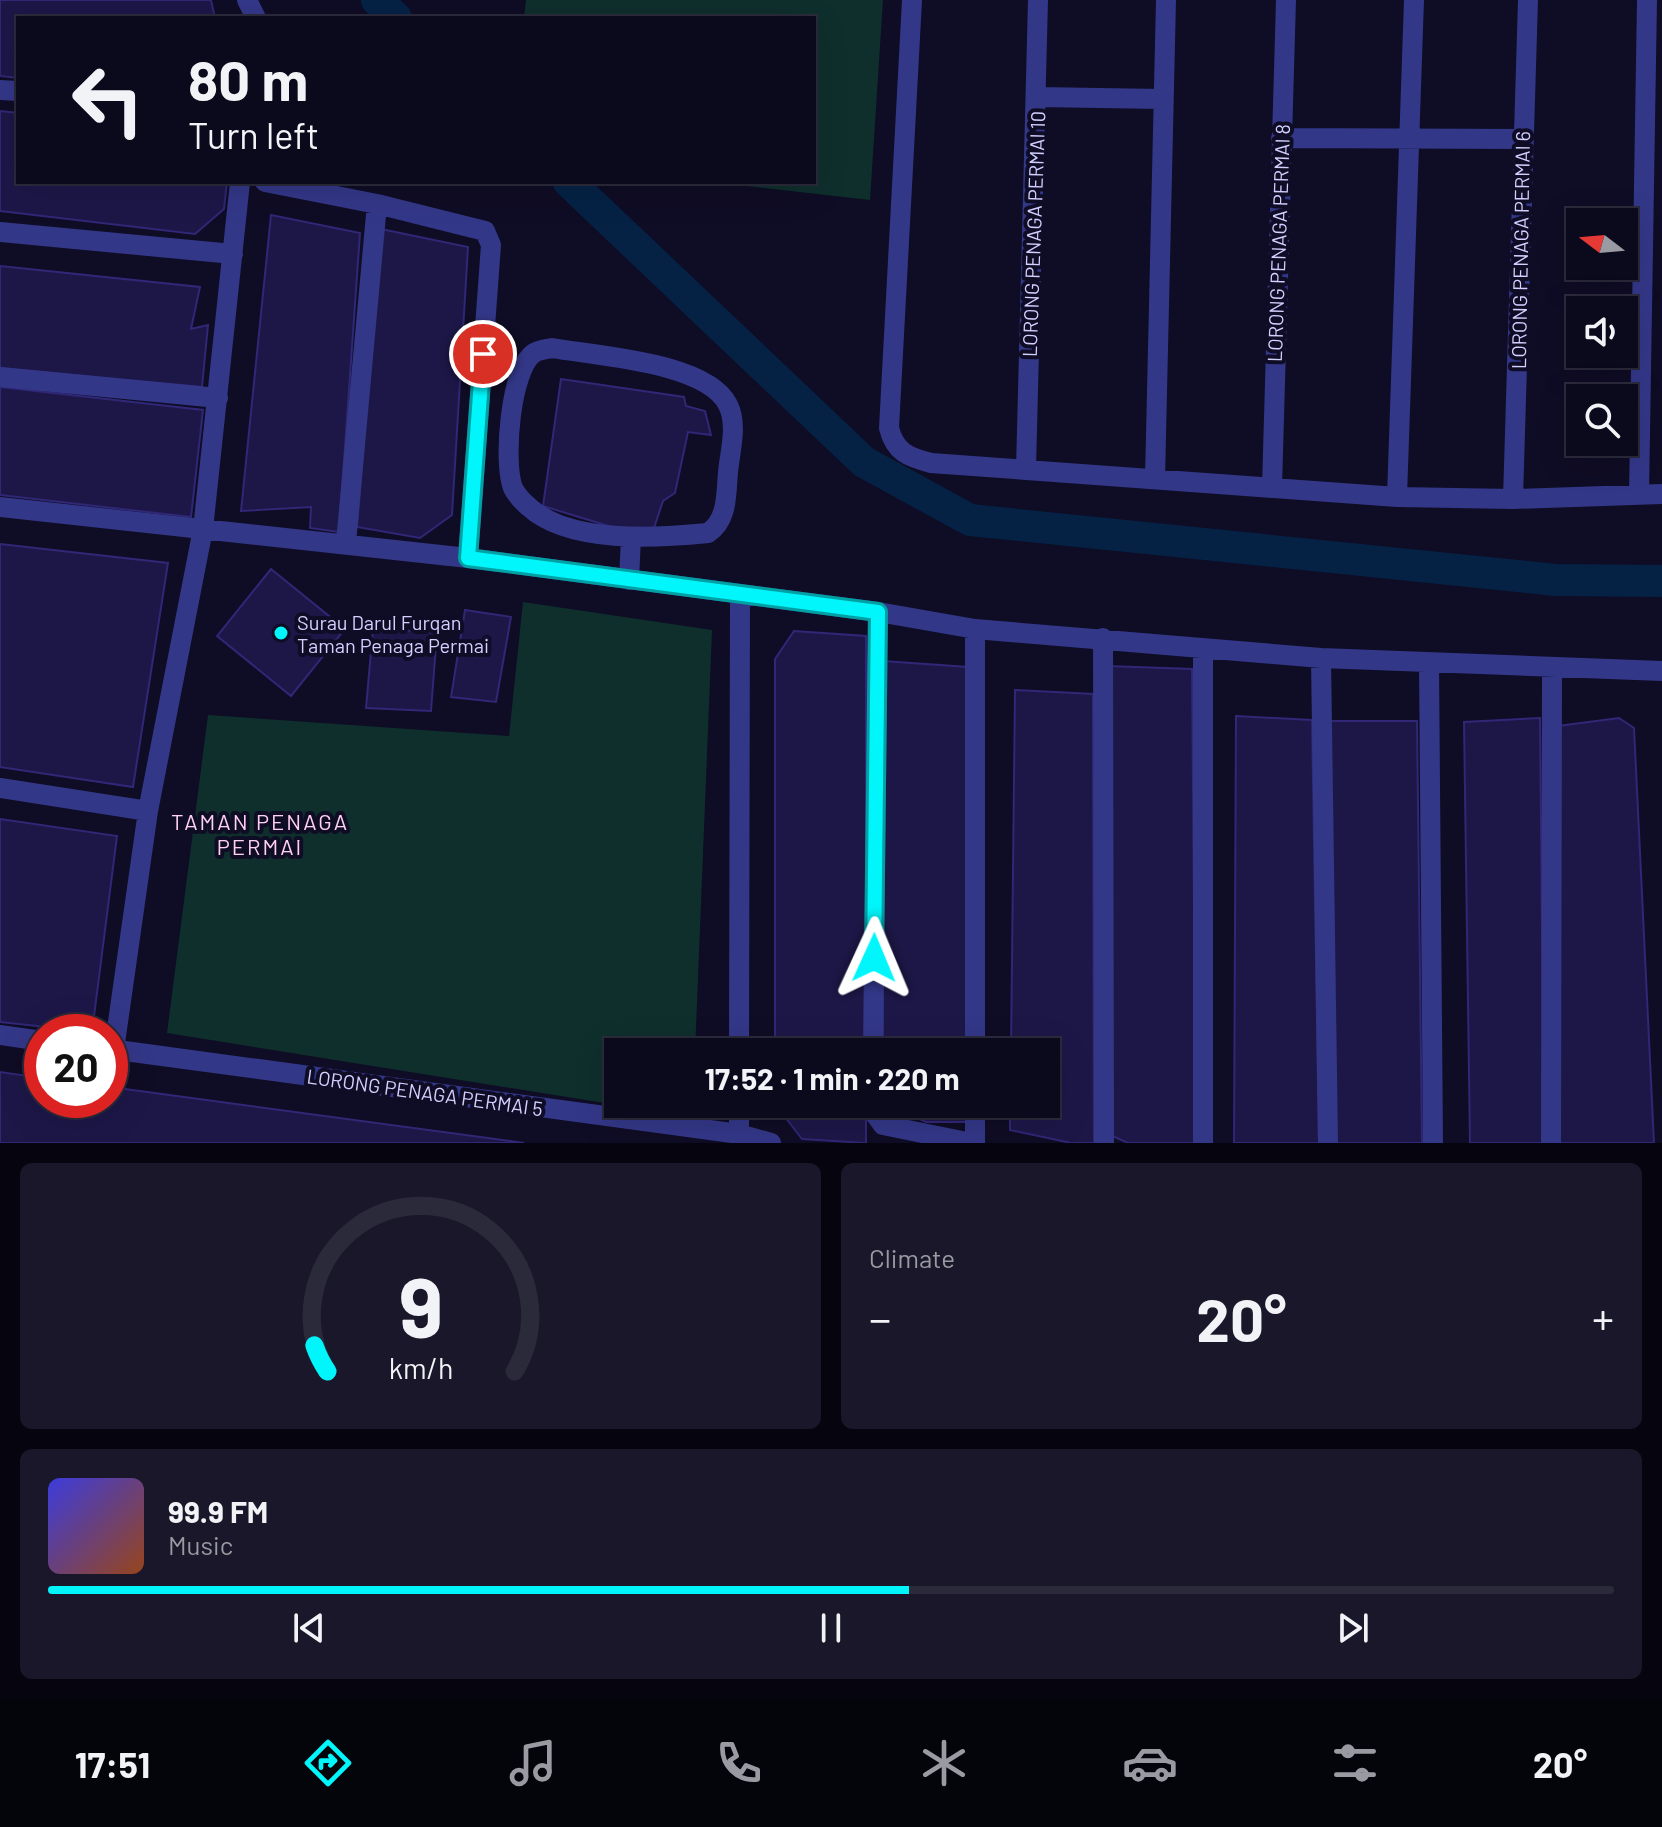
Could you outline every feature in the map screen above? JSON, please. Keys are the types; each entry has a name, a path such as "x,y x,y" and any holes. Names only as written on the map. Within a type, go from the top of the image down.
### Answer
{"street":[{"path":"912,0 889,428 893,444 908,457 931,463 1397,497 1513,499 1662,494"},
{"name":"LORONG PENAGA PERMAI 10","path":"1026,469 1038,97 1038,0"},
{"path":"1155,479 1166,0"},
{"name":"LORONG PENAGA PERMAI 8","path":"1272,487 1286,0"},
{"path":"1397,497 1414,0"},
{"name":"LORONG PENAGA PERMAI 6","path":"1513,499 1528,0"},
{"path":"1639,495 1653,94 1647,0"},
{"path":"1038,97 1162,99"},
{"path":"1281,138 1522,139"},
{"path":"117,1014 148,811 203,529 240,184"},
{"path":"275,184 473,225 485,231 491,245 468,558"},
{"path":"346,543 377,204"},
{"path":"0,232 233,254"},
{"path":"552,348 686,373 717,389 728,405 733,425 724,511 717,527 708,533 631,537 561,525 530,509 514,490 508,466 515,389 522,367 535,352 552,348"},
{"path":"0,377 218,398"},
{"path":"0,507 468,558 878,612 975,629 1321,658 1662,671"},
{"path":"629,580 631,537"},
{"path":"739,1038 740,596"},
{"path":"873,1038 878,612"},
{"path":"975,629 975,1038"},
{"path":"1103,638 1104,1143"},
{"path":"1203,649 1203,1143"},
{"path":"1321,658 1328,1143"},
{"path":"1429,664 1433,1143"},
{"path":"1551,1143 1552,668"},
{"path":"0,788 148,811"},
{"path":"0,1035 24,1038"},
{"name":"LORONG PENAGA PERMAI 5","path":"128,1052 771,1143"},
{"path":"878,1118 883,1125 974,1143 975,1118"}],"green space":[{"path":"526,0 883,0 870,200 729,184 816,184 816,16 524,16"},
{"path":"523,602 712,630 696,1038 604,1038 604,1103 167,1033 208,715 509,736"}],"building":[{"path":"0,0 211,0 215,16 16,16 16,78 0,76"},
{"path":"0,111 16,113 16,184 227,184 224,209 195,234 0,211"},
{"path":"271,215 360,233 339,532 310,528 311,507 241,511"},
{"path":"381,229 468,247 452,515 420,538 357,527"},
{"path":"0,266 200,287 191,329 208,325 202,387 0,368"},
{"path":"561,379 684,397 686,406 705,411 711,435 688,432 675,493 663,501 654,528 615,528 543,506"},
{"path":"0,387 203,410 191,517 0,495"},
{"path":"0,544 168,563 133,787 0,767"},
{"name":"Surau Darul Furqan Taman Penaga Permai","path":"271,569 345,629 291,696 217,636"},
{"path":"465,610 511,617 496,702 451,697"},
{"path":"373,629 437,632 431,711 366,708"},
{"path":"794,631 866,636 866,1038 775,1038 775,659"},
{"path":"883,661 968,667 969,1038 883,1038"},
{"path":"1107,666 1192,669 1196,1143 1128,1143 1108,1134"},
{"path":"1015,690 1093,694 1094,1143 1071,1143 1010,1130 1010,1118 1060,1118 1060,1038 1011,1038"},
{"path":"1236,716 1312,720 1319,1143 1234,1143"},
{"path":"1540,718 1544,1143 1470,1143 1464,722"},
{"path":"1619,718 1634,728 1654,1143 1560,1143 1558,726"},
{"path":"1328,721 1417,721 1422,1143 1335,1143"},
{"path":"0,819 117,836 94,1014 24,1014 24,1025 0,1022"},
{"path":"0,1072 24,1075 24,1118 128,1118 128,1089 524,1143 0,1143"},
{"path":"786,1118 866,1118 866,1143 802,1139"},
{"path":"917,1118 969,1118 969,1122 926,1122"}],"waterway":[{"path":"377,0 394,16"},
{"path":"571,184 864,462 970,520 1556,580 1662,581"}],"place":[{"name":"Surau Darul Furqan Taman Penaga Permai","path":"281,633"}],"district":[{"name":"TAMAN PENAGA PERMAI","path":"260,834"}],"route":[{"path":"483,354 468,558 878,612 874,958"}]}
